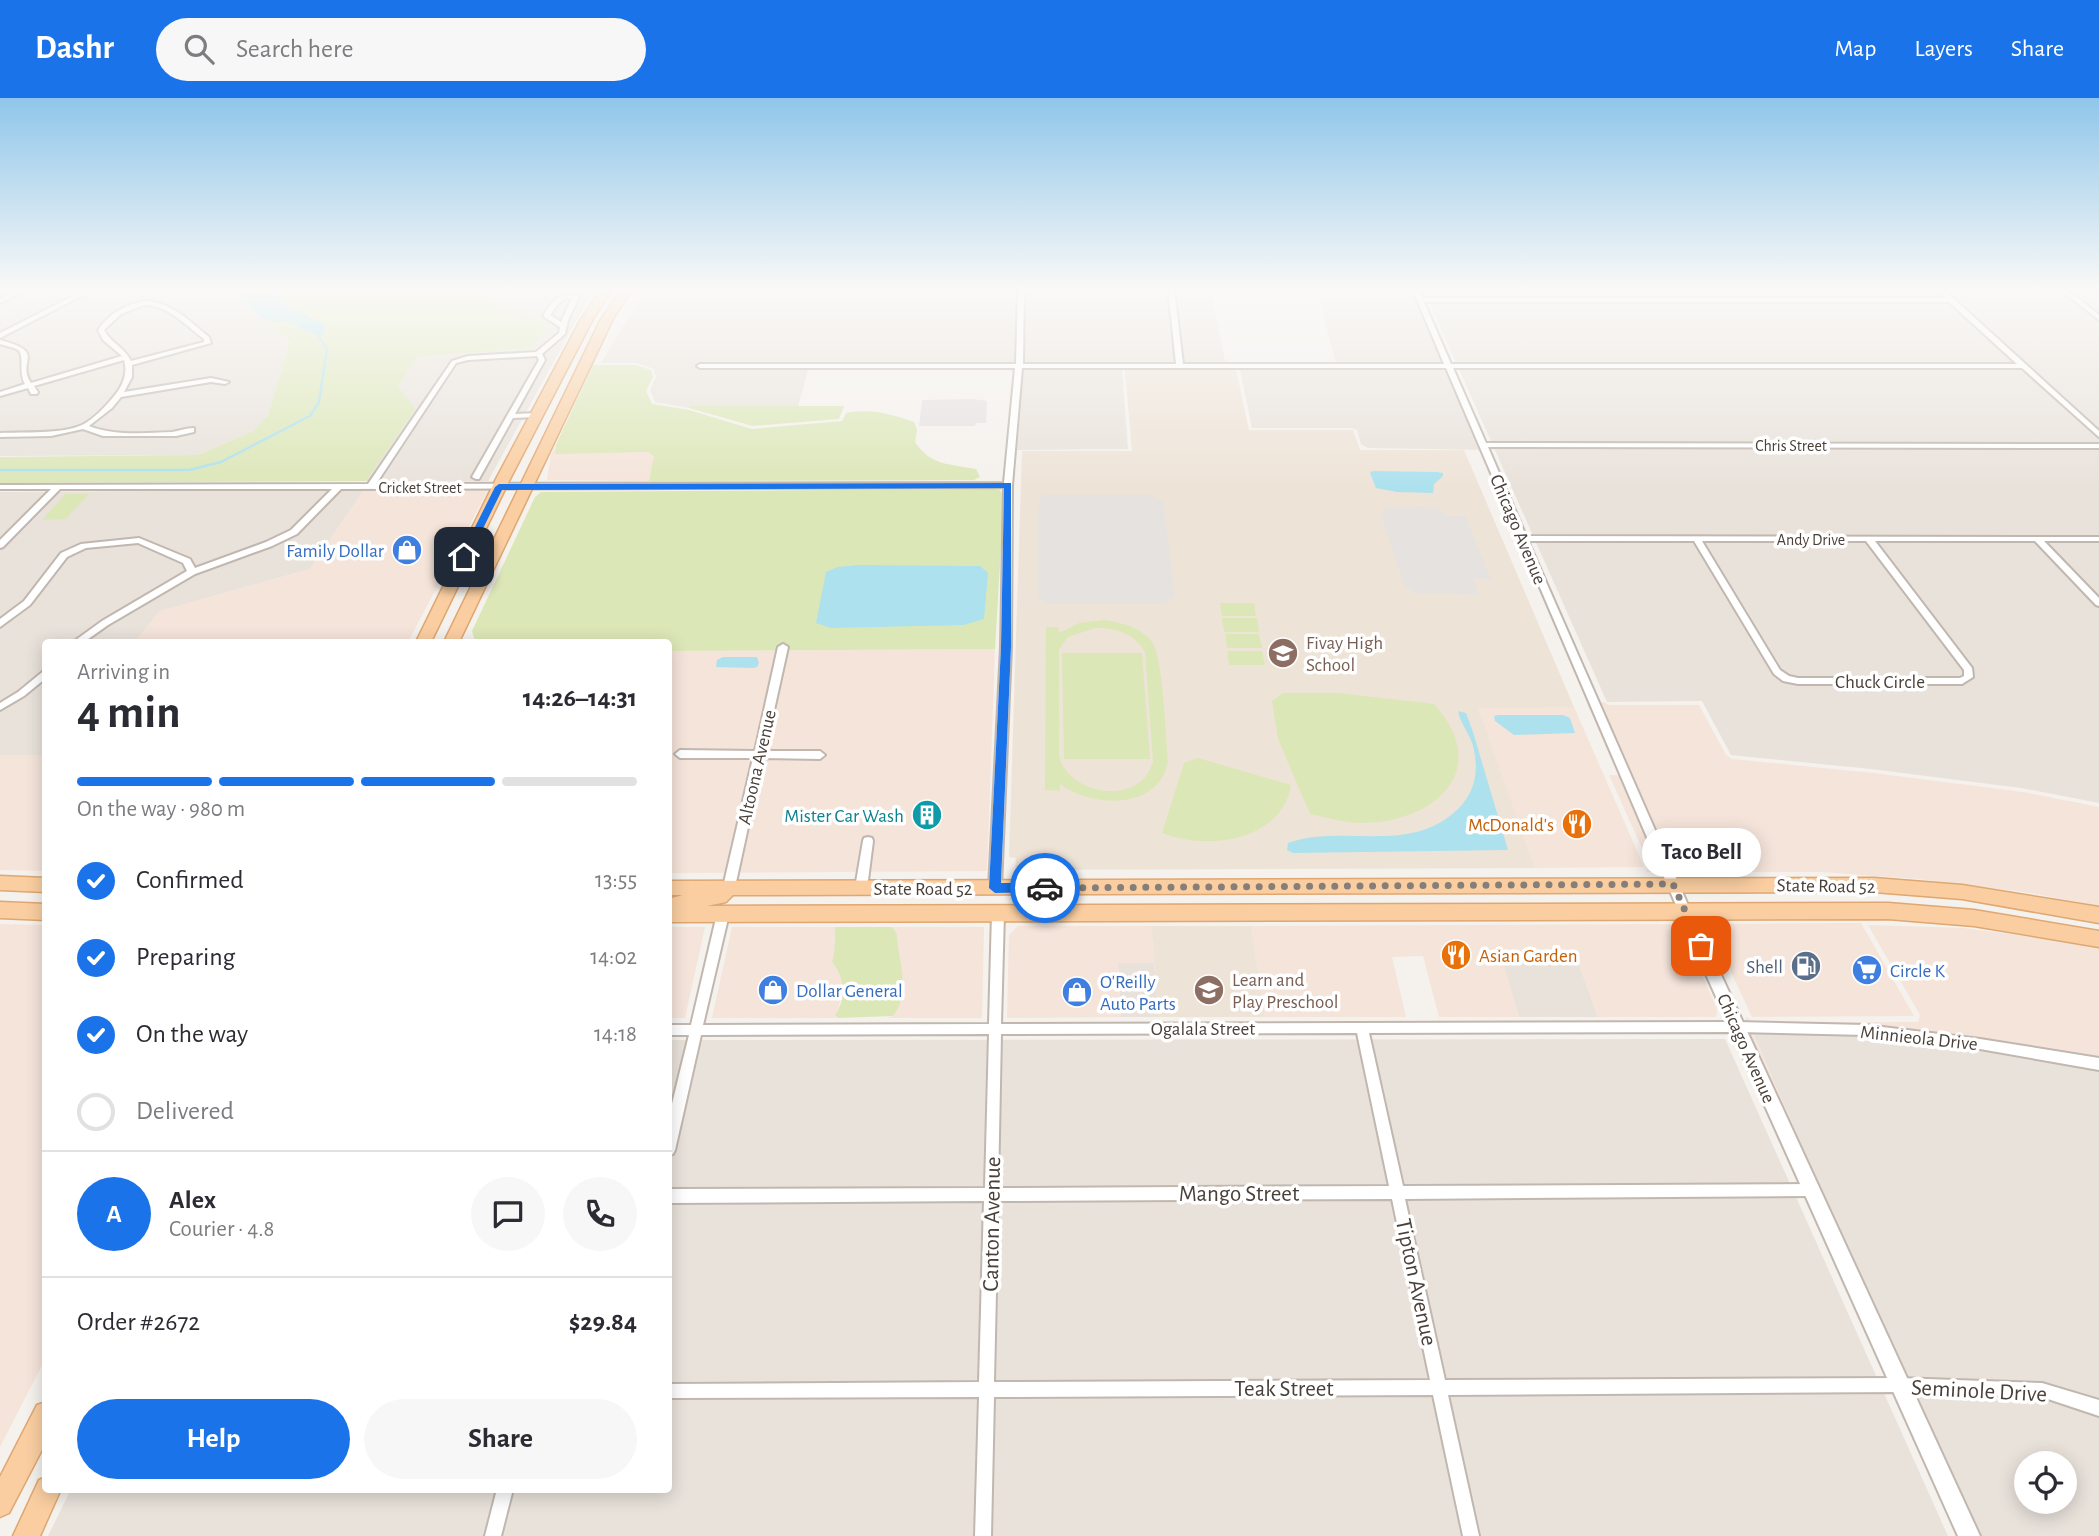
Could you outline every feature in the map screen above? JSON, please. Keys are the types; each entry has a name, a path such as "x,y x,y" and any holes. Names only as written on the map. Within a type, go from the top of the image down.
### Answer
{"main road":[{"path":"424,639 567,355"},
{"path":"452,639 589,355"},
{"path":"0,883 42,885"},
{"name":"State Road 52","path":"672,888 1874,885 1962,892 2099,915"},
{"path":"672,903 719,897 729,887 756,914"},
{"path":"998,913 1010,903 1023,900 1134,897 1158,887"},
{"path":"823,913 923,900 979,899 995,888"},
{"path":"0,895 42,895"},
{"path":"0,910 42,912"},
{"name":"State Road 52","path":"672,914 1888,911 1974,918 2099,939"},
{"path":"0,1504 42,1422"},
{"path":"26,1536 46,1493"}],"street":[{"path":"25,355 24,377 32,389"},
{"path":"0,435 51,434 84,427 120,395 128,375 127,360 122,355"},
{"path":"0,394 32,389 150,355"},
{"path":"370,487 454,362 468,358 519,355"},
{"path":"476,477 542,360 539,355"},
{"path":"995,888 1006,647 1008,485 1019,355"},
{"path":"1180,355 1181,366"},
{"name":"Chicago Avenue","path":"1444,355 1685,912 1969,1536"},
{"path":"2012,355 2099,435"},
{"path":"700,366 2024,366"},
{"path":"120,395 211,380 225,382"},
{"path":"510,416 536,415"},
{"path":"84,427 103,434 176,434 191,430"},
{"name":"Chris Street","path":"1483,445 2099,446"},
{"name":"Cricket Street","path":"0,487 56,489 1008,485"},
{"path":"82,639 192,572 269,544 294,531 338,487"},
{"path":"0,545 56,489"},
{"name":"Andy Drive","path":"1522,538 2099,539"},
{"name":"Chuck Circle","path":"1696,538 1777,672 1786,679 1962,681 1968,677 1969,670 1869,539"},
{"path":"2037,539 2099,604"},
{"path":"0,624 27,603 64,555 84,546 139,540 187,561 192,572"},
{"name":"Altoona Avenue","path":"729,887 783,647"},
{"path":"0,707 21,694 42,676"},
{"path":"680,754 820,754"},
{"path":"861,888 868,841"},
{"name":"Canton Avenue","path":"984,1536 998,913"},
{"path":"672,1133 723,914"},
{"name":"Ogalala Street","path":"672,1030 1737,1027"},
{"name":"Minnieola Drive","path":"1737,1027 1866,1030 1980,1044 2099,1064"},
{"name":"Tipton Avenue","path":"1362,1028 1471,1536"},
{"name":"Mango Street","path":"672,1196 1810,1190"},
{"name":"Teak Street","path":"672,1391 1899,1385"},
{"name":"Seminole Drive","path":"1899,1385 2042,1390 2099,1408"},
{"path":"493,1536 504,1493"}],"shaded area":[{"path":"0,355 286,355 268,415 253,431 198,455 0,456"},
{"path":"557,355 488,481 366,481 414,409 398,387 417,357"},
{"path":"606,355 1224,355 1225,361 1242,365 1336,364 1334,355 1449,355 1491,450 1368,448 1361,444 1357,430 1352,428 1252,428 1240,370 1236,368 1125,368 1122,371 1128,449 1017,450 1023,366 810,363 798,406 689,408 655,402 650,390 656,377 654,369 637,363 601,363"},
{"path":"1453,355 2099,355 2099,803 2021,788 1731,755 1702,701 1607,702"},
{"name":"Fivay High School","path":"1125,370 1236,370 1249,430 1353,430 1360,450 1464,450 1574,707 1478,708 1535,868 1015,870 1016,858 1009,857 1022,451 1132,451"},
{"path":"922,400 987,401 986,423 976,423 975,426 919,426"},
{"path":"556,445 555,453 648,452 655,456 649,481 547,480 551,454"},
{"path":"364,490 310,569 160,611 137,639 42,639 42,755 0,755 0,492"},
{"path":"364,490 488,490 410,639 137,639 159,611 310,569"},
{"path":"1041,495 1153,495 1154,499 1163,499 1175,595 1163,604 1049,604 1042,601 1038,596 1038,513"},
{"path":"1428,507 1449,516 1465,516 1491,579 1473,579 1479,595 1415,593 1404,585 1381,515 1388,508"},
{"path":"995,649 987,871 672,873 672,651"},
{"path":"1604,702 1609,705 1699,705 1726,755 1732,759 2023,792 2099,807 2099,906 2024,892 1918,879 1821,872 1646,872 1650,866 1609,775 1630,776 1622,757 1606,747 1587,703"},
{"path":"1477,707 1574,707 1644,867 1535,868"},
{"path":"0,755 42,755 42,871 0,870"},
{"path":"1861,923 1914,1016 1752,1017 1711,929 1718,924"},
{"path":"0,924 42,925 42,1365 0,1447"},
{"path":"1669,924 1685,937 1717,1009 1716,1017 1598,1017 1578,962 1503,962 1519,1017 1439,1017 1423,956 1392,957 1406,1017 1265,1017 1251,926"},
{"path":"1868,925 1964,928 2099,946 2099,1066 1936,1033 1751,1028 1819,1186 1815,1186 1744,1027 1746,1017 1755,1023 1918,1022 1920,1015"},
{"path":"1018,926 1151,926 1154,963 1118,963 1121,1017 1007,1018 1009,935"},
{"name":"Learn and Play Preschool","path":"1151,926 1251,926 1265,1017 1159,1017"},
{"path":"672,927 705,927 685,1018 672,1018"},
{"path":"732,927 835,927 836,949 833,962 842,974 843,992 836,1015 839,1018 712,1018"},
{"path":"892,927 984,927 982,1018 887,1018 893,1016 903,989 897,934"},
{"path":"1502,962 1578,962 1598,1017 1519,1017"},
{"path":"1118,963 1154,963 1159,1017 1121,1017"},
{"path":"1751,1028 1936,1033 2099,1066 2099,1536 1979,1536 1820,1189"},
{"path":"1725,1039 1948,1536 48,1536 69,1493 672,1493 672,1040"}],"green space":[{"path":"286,355 441,355 417,357 398,387 415,409 366,481 0,483 0,457 198,455 253,431 268,415"},
{"path":"593,365 636,365 651,370 653,377 646,391 652,404 689,410 752,429 842,421 846,413 855,412 897,417 914,422 917,430 915,442 928,456 942,463 976,469 980,477 974,480 649,481 654,456 648,452 555,454 556,445"},
{"path":"844,406 839,419 753,426 689,408"},
{"path":"1000,490 1004,496 995,649 672,651 672,639 474,639 472,631 535,497 541,492"},
{"path":"65,494 89,494 66,519 42,520"},
{"path":"1220,603 1254,603 1256,616 1222,616"},
{"path":"1222,618 1257,618 1259,632 1224,632"},
{"path":"1104,620 1131,626 1148,637 1156,650 1168,761 1162,777 1152,789 1138,797 1123,800 1089,798 1060,784 1060,791 1045,790 1046,627 1058,627 1059,633 1079,623","holes":["1103,628 1130,636 1145,652 1153,761 1146,776 1135,785 1106,791 1076,780 1065,770 1059,756 1059,649 1068,637"]},
{"path":"1225,634 1259,634 1262,648 1227,648"},
{"path":"1227,651 1262,651 1265,665 1229,665"},
{"path":"1062,653 1142,653 1150,759 1064,759"},
{"path":"1283,693 1338,693 1434,704 1451,728 1458,750 1457,770 1448,787 1433,802 1413,813 1389,820 1363,823 1310,814 1278,739 1272,701"},
{"path":"1198,758 1291,785 1285,804 1273,819 1258,830 1240,837 1200,841 1162,833 1184,763"},
{"path":"835,927 892,927 897,934 903,987 899,1007 893,1016 839,1018 835,1015 843,988 840,974 832,962"}],"water":[{"path":"1437,472 1443,473 1443,476 1434,484 1433,493 1397,492 1376,488 1370,473"},
{"path":"980,566 988,573 984,619 964,625 831,628 816,623 826,572 838,567"},
{"path":"723,657 757,657 759,663 753,668 716,667 717,660"},
{"path":"1458,711 1466,713 1473,732 1508,850 1293,853 1287,850 1288,843 1309,838 1398,835 1419,831 1439,823 1458,809 1474,782 1476,767 1473,745"},
{"path":"1563,715 1570,718 1575,733 1514,735 1495,721 1494,716"}],"waterway":[{"path":"0,470 189,470 221,462 310,416 319,402 326,355"}],"way so far":[{"path":"1045,888 1673,884 1701,946"}],"place":[{"name":"Family Dollar","path":"407,550"},
{"name":"Fivay High School","path":"1283,653"},
{"name":"Mister Car Wash","path":"927,815"},
{"name":"McDonald's","path":"1577,824"},
{"name":"Taco Bell","path":"1701,946"},
{"name":"Asian Garden","path":"1456,955"},
{"name":"Shell","path":"1806,966"},
{"name":"Circle K","path":"1867,970"},
{"name":"Dollar General","path":"773,990"},
{"name":"Learn and Play Preschool","path":"1209,990"},
{"name":"O'Reilly Auto Parts","path":"1077,992"}],"route":[{"path":"464,557 499,487 1008,485 1006,647 995,888 1045,888"}]}
